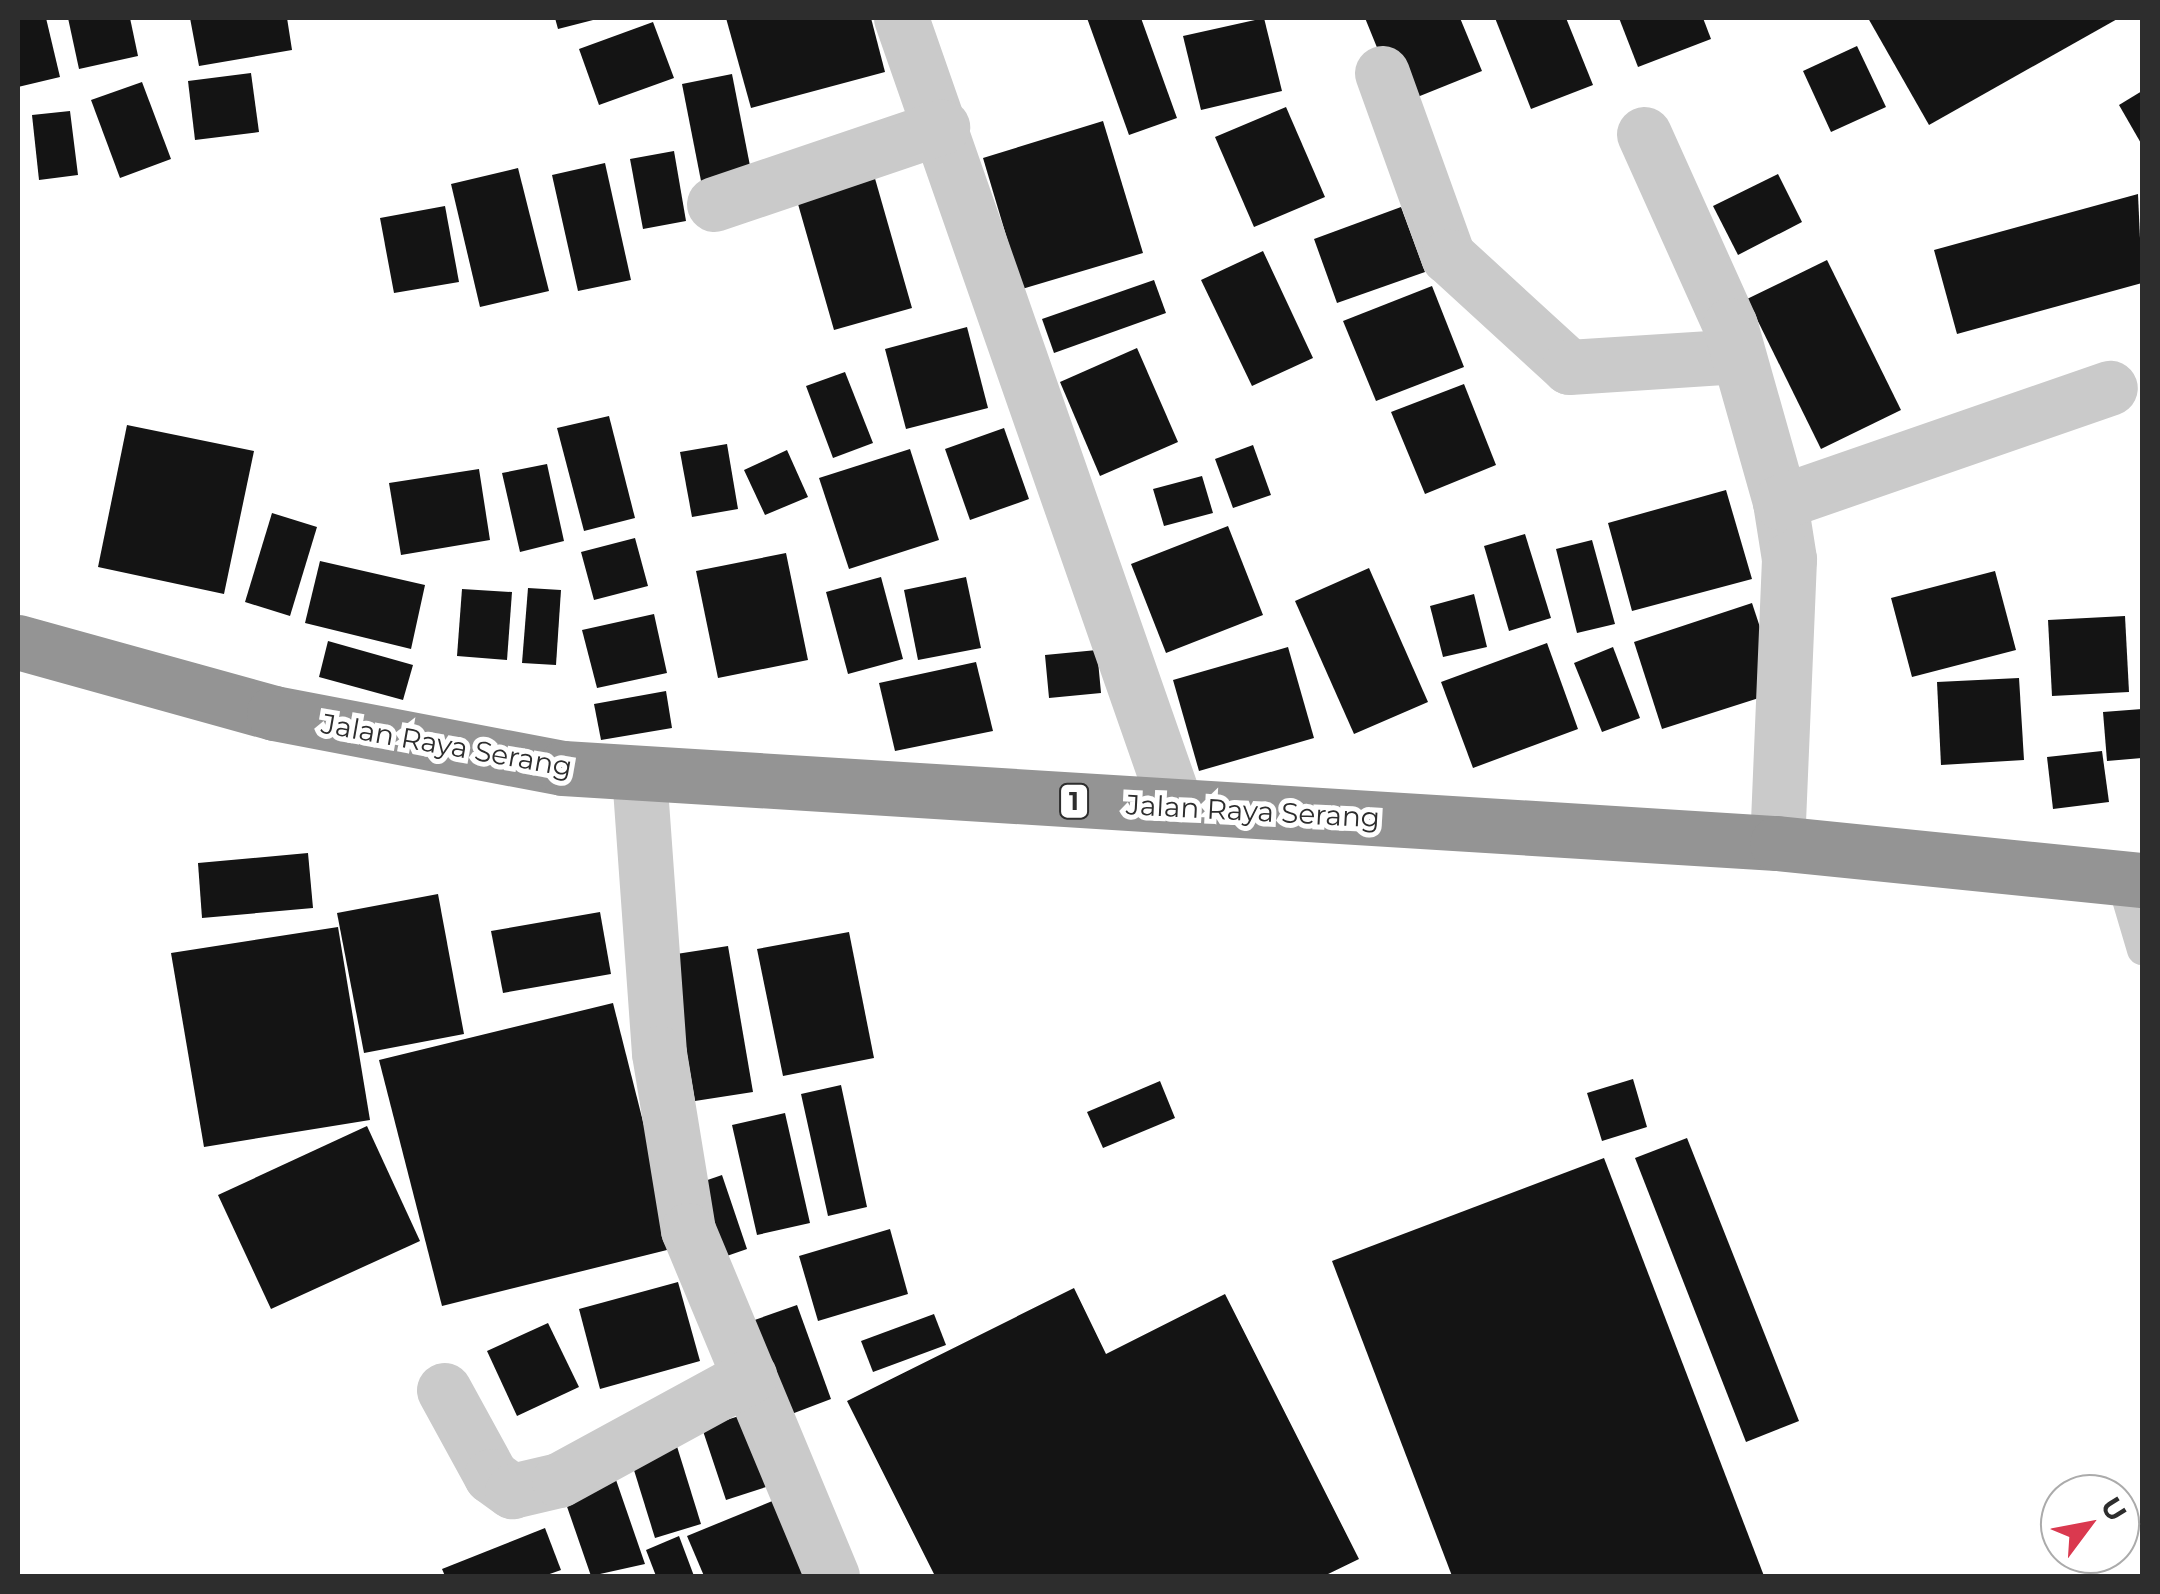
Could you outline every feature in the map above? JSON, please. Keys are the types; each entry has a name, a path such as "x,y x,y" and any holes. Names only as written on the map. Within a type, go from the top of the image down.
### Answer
{"highway":[{"name":"Jalan Raya Serang","path":"18,642 274,714 562,768 1777,843 2132,879"}],"street":[{"path":"915,22 942,127 1176,806"},
{"path":"1382,72 1448,256 1569,367 1738,356"},
{"path":"714,204 942,127"},
{"path":"1644,134 1730,324 1780,502 1789,559 1777,843"},
{"path":"1780,502 2110,388"},
{"path":"639,774 659,1053 688,1230 832,1576"},
{"path":"444,1390 491,1476 512,1491 559,1480 750,1376"}],"lane":[{"path":"2132,879 2142,950"}],"building":[{"path":"18,18 46,18 60,77 18,87"},
{"path":"68,18 130,18 138,56 79,69"},
{"path":"190,18 287,18 292,50 199,66"},
{"path":"555,18 597,18 597,19 558,29"},
{"path":"726,18 871,18 885,72 751,108"},
{"path":"1087,18 1141,18 1177,118 1129,135"},
{"path":"1264,18 1282,91 1201,110 1183,36"},
{"path":"1365,18 1460,18 1482,71 1400,104"},
{"path":"1495,18 1566,18 1593,85 1531,109"},
{"path":"1619,18 1703,18 1711,39 1638,67"},
{"path":"1868,18 2119,18 1929,125"},
{"path":"653,22 674,78 599,105 579,49"},
{"path":"1857,46 1886,107 1831,132 1803,71"},
{"path":"251,73 259,132 195,140 188,81"},
{"path":"732,74 752,176 702,186 682,84"},
{"path":"142,82 171,159 120,178 91,100"},
{"path":"2142,91 2142,145 2119,105"},
{"path":"1286,107 1325,197 1254,227 1215,137"},
{"path":"70,111 78,175 39,180 32,115"},
{"path":"1103,121 1143,253 1022,289 983,158"},
{"path":"674,151 686,221 643,229 630,159"},
{"path":"605,163 631,280 578,291 552,175"},
{"path":"518,168 549,291 480,307 451,184"},
{"path":"872,168 912,308 834,330 794,190"},
{"path":"1778,174 1802,222 1738,255 1713,206"},
{"path":"2138,194 2142,283 1957,334 1934,250"},
{"path":"445,206 459,282 394,293 380,218"},
{"path":"1401,207 1425,272 1337,303 1314,239"},
{"path":"1263,251 1313,358 1252,386 1201,280"},
{"path":"1827,260 1901,410 1821,449 1747,299"},
{"path":"1154,280 1166,313 1054,353 1042,319"},
{"path":"1432,286 1464,367 1376,401 1343,321"},
{"path":"967,327 988,408 906,429 885,349"},
{"path":"1137,348 1178,442 1100,476 1060,382"},
{"path":"845,372 873,443 833,458 806,386"},
{"path":"1464,384 1496,465 1425,494 1391,412"},
{"path":"609,416 635,518 584,531 557,428"},
{"path":"127,425 254,451 224,594 98,567"},
{"path":"1004,428 1029,499 970,520 945,449"},
{"path":"727,444 738,509 692,517 680,452"},
{"path":"1253,445 1271,495 1233,508 1215,459"},
{"path":"910,449 939,540 849,569 819,478"},
{"path":"787,450 808,497 765,515 744,470"},
{"path":"547,464 564,541 520,552 502,473"},
{"path":"479,469 490,540 401,555 389,483"},
{"path":"1202,476 1213,513 1164,526 1153,489"},
{"path":"1726,490 1752,579 1632,611 1608,523"},
{"path":"272,513 317,527 290,616 245,602"},
{"path":"1228,526 1263,615 1166,653 1131,564"},
{"path":"1525,534 1551,618 1509,631 1484,546"},
{"path":"635,538 648,586 594,600 581,552"},
{"path":"1592,540 1615,624 1577,633 1556,549"},
{"path":"786,553 808,660 718,678 696,571"},
{"path":"320,561 425,585 411,649 305,623"},
{"path":"1369,568 1428,702 1354,734 1295,601"},
{"path":"1995,571 2016,650 1912,677 1891,598"},
{"path":"881,577 903,659 848,674 826,592"},
{"path":"966,577 981,648 918,660 904,590"},
{"path":"528,588 561,590 556,665 522,663"},
{"path":"462,589 512,592 507,660 457,656"},
{"path":"1474,594 1487,647 1443,657 1430,606"},
{"path":"1752,603 1781,691 1662,729 1634,642"},
{"path":"654,614 667,673 597,688 582,630"},
{"path":"2125,616 2129,692 2052,696 2048,620"},
{"path":"328,641 413,665 403,700 319,677"},
{"path":"1547,643 1578,729 1473,768 1441,682"},
{"path":"1288,647 1314,738 1199,771 1173,680"},
{"path":"1613,647 1640,718 1602,732 1574,663"},
{"path":"1097,650 1101,693 1049,698 1045,655"},
{"path":"976,662 993,731 895,751 879,683"},
{"path":"2019,678 2024,760 1941,765 1937,682"},
{"path":"666,691 672,728 601,740 594,704"},
{"path":"2142,709 2142,758 2107,761 2103,712"},
{"path":"2102,751 2109,802 2053,809 2047,757"},
{"path":"308,853 313,908 202,918 198,863"},
{"path":"438,894 464,1034 364,1053 337,913"},
{"path":"600,912 611,974 503,993 491,931"},
{"path":"338,927 370,1120 204,1147 171,953"},
{"path":"849,932 874,1058 783,1076 757,949"},
{"path":"728,946 753,1092 695,1101 670,955"},
{"path":"613,1003 675,1248 442,1306 379,1060"},
{"path":"1633,1079 1647,1127 1602,1141 1587,1093"},
{"path":"1160,1081 1175,1118 1103,1148 1087,1112"},
{"path":"841,1085 867,1207 828,1216 801,1094"},
{"path":"785,1113 810,1223 757,1235 732,1125"},
{"path":"367,1126 420,1241 271,1309 218,1195"},
{"path":"1687,1138 1799,1421 1746,1442 1635,1158"},
{"path":"1604,1158 1764,1576 1452,1576 1332,1261"},
{"path":"722,1175 747,1249 721,1258 696,1184"},
{"path":"890,1229 908,1294 818,1321 799,1256"},
{"path":"678,1282 700,1361 600,1389 579,1309"},
{"path":"1074,1288 1106,1354 1225,1294 1359,1559 1324,1576 935,1576 847,1401"},
{"path":"797,1305 831,1399 781,1418 746,1323"},
{"path":"934,1314 946,1345 873,1372 861,1341"},
{"path":"548,1323 579,1387 517,1416 487,1351"},
{"path":"742,1415 766,1487 726,1500 702,1428"},
{"path":"675,1440 701,1524 655,1538 629,1454"},
{"path":"615,1477 645,1564 591,1576 563,1495"},
{"path":"787,1495 820,1576 704,1576 687,1536"},
{"path":"545,1528 561,1570 544,1576 445,1576 442,1569"},
{"path":"679,1536 694,1576 656,1576 646,1550"}]}
